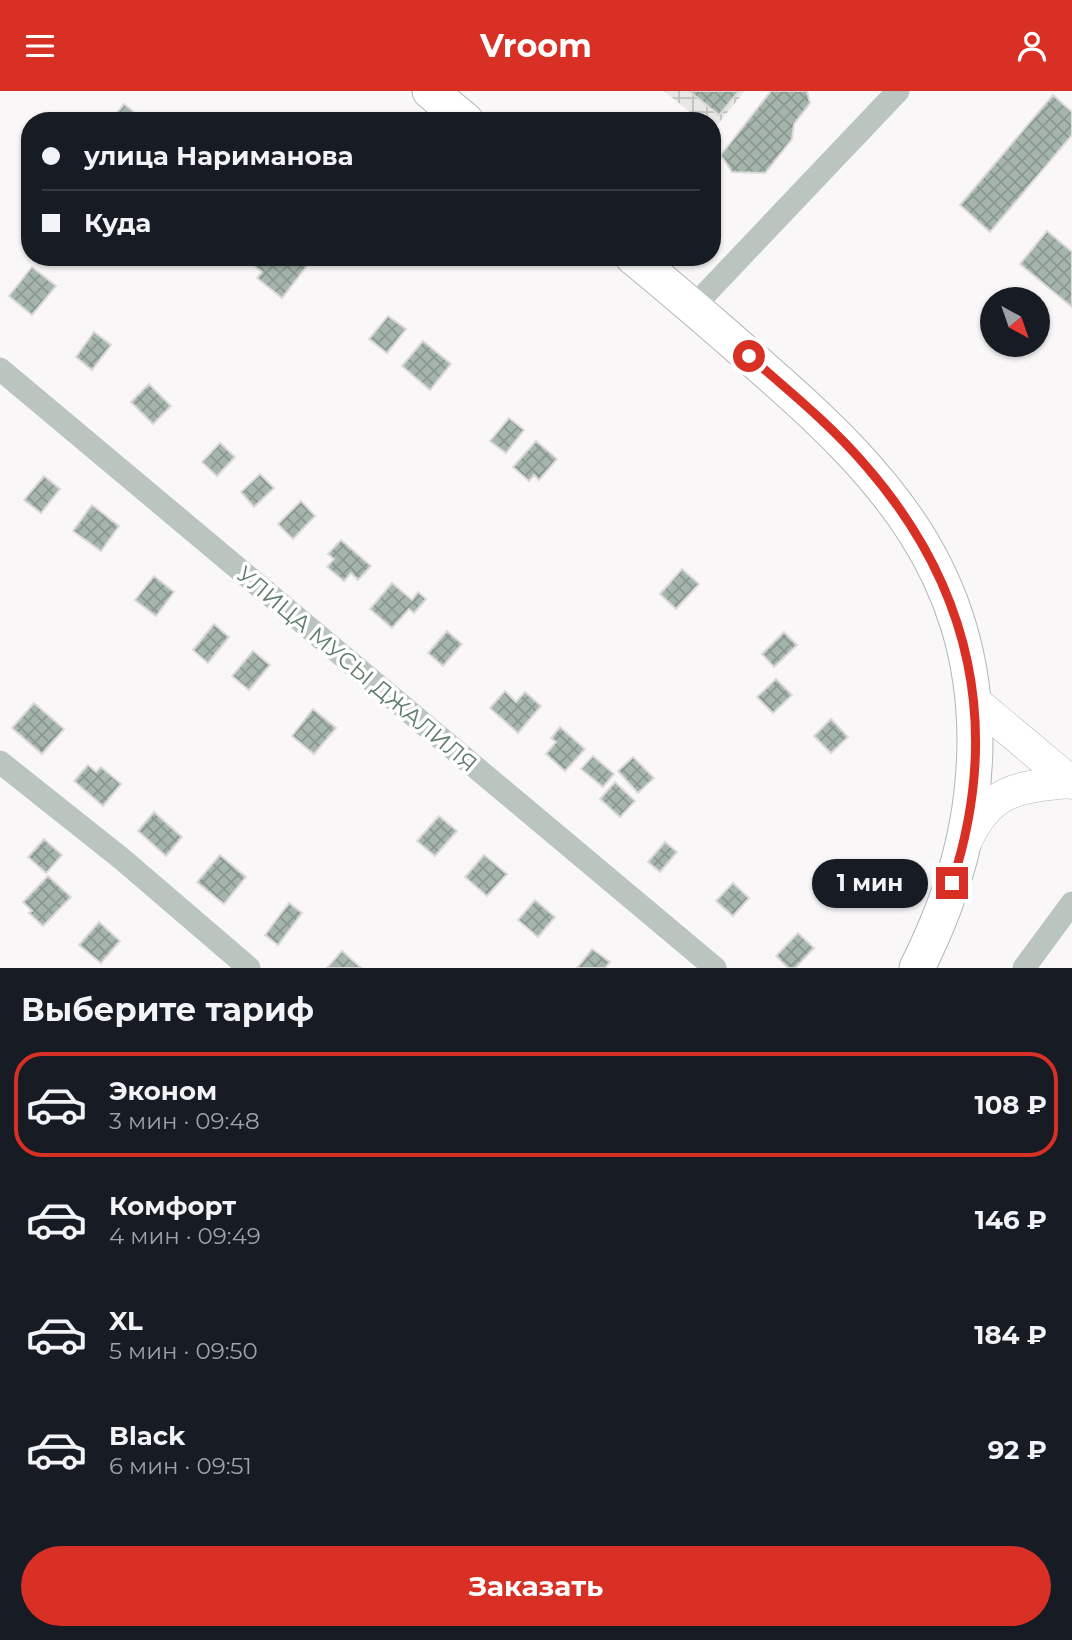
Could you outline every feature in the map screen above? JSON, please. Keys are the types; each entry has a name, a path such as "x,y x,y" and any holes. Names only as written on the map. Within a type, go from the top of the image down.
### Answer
{"main road":[{"path":"430,91 455,112"},
{"path":"644,266 824,421 864,464 904,515 926,549 948,596 965,647 973,700 974,776 965,843"},
{"path":"973,700 1071,782"},
{"path":"917,968 942,916 965,843 975,821 1004,795 1023,787 1071,782"}],"street":[{"path":"694,307 898,91"},
{"name":"УЛИЦА МУСЫ ДЖАЛИЛЯ","path":"0,369 715,968"},
{"path":"0,762 122,859 249,968"},
{"path":"1024,968 1072,903"}],"shaded area":[{"path":"664,91 745,91 721,120 721,112 690,112"}],"building":[{"path":"689,91 739,91 721,113 715,112"},
{"path":"771,91 807,91 810,103 794,124 792,139 765,173 732,172 721,155"},
{"path":"1053,95 1072,112 1072,135 990,232 960,205"},
{"path":"124,104 134,112 117,112"},
{"path":"1047,231 1072,252 1072,307 1050,287 1020,264"},
{"path":"254,266 307,266 282,298 257,278 262,272"},
{"path":"32,267 56,286 32,315 9,296"},
{"path":"388,316 406,329 387,353 369,339"},
{"path":"94,332 111,345 92,370 76,357"},
{"path":"423,341 451,364 430,390 402,366"},
{"path":"149,384 171,406 153,424 131,402"},
{"path":"509,418 524,430 506,453 490,441"},
{"path":"536,441 557,459 539,480 534,475 529,481 513,467"},
{"path":"220,443 235,457 217,476 202,462"},
{"path":"260,474 274,488 254,507 241,492"},
{"path":"44,476 60,489 41,513 24,500"},
{"path":"301,501 315,516 293,539 278,524"},
{"path":"92,505 119,526 101,551 73,531"},
{"path":"341,540 371,566 358,580 351,573 344,581 327,567 334,559 328,554"},
{"path":"682,569 699,584 676,609 660,594"},
{"path":"154,576 174,592 156,616 135,600"},
{"path":"392,583 412,600 418,592 426,599 414,613 409,609 392,628 370,609"},
{"path":"214,624 229,637 208,663 193,650"},
{"path":"447,631 462,644 443,666 428,653"},
{"path":"784,632 797,645 774,667 762,654"},
{"path":"253,651 270,665 249,690 232,676"},
{"path":"776,679 792,695 773,713 757,697"},
{"path":"505,691 516,702 525,692 541,706 518,733 490,708"},
{"path":"34,703 64,729 42,754 12,728"},
{"path":"313,709 336,728 314,754 292,736"},
{"path":"831,719 848,737 831,753 814,736"},
{"path":"560,727 585,749 565,771 546,754 556,742 551,738"},
{"path":"593,756 614,774 603,787 581,769"},
{"path":"633,757 654,778 638,793 618,771"},
{"path":"88,765 96,772 101,767 121,784 103,806 74,781"},
{"path":"615,782 635,801 620,817 600,799"},
{"path":"154,812 182,837 166,856 138,831"},
{"path":"439,816 457,831 435,856 417,841"},
{"path":"44,839 62,855 46,873 28,857"},
{"path":"665,842 677,852 660,872 648,862"},
{"path":"220,855 246,877 224,904 197,882"},
{"path":"484,855 507,874 487,896 465,877"},
{"path":"48,876 71,897 43,926 29,913 32,911 23,902"},
{"path":"733,883 749,898 733,916 716,901"},
{"path":"535,900 555,917 538,937 518,920"},
{"path":"289,903 302,913 278,945 265,935"},
{"path":"99,922 120,941 101,963 79,945"},
{"path":"798,933 814,948 795,968 788,968 776,956"},
{"path":"592,949 610,962 605,968 577,968"},
{"path":"342,951 361,968 327,968"}],"route":[{"path":"749,356 824,421 864,464 904,515 926,549 948,596 965,647 975,726 971,815 952,883"}]}
